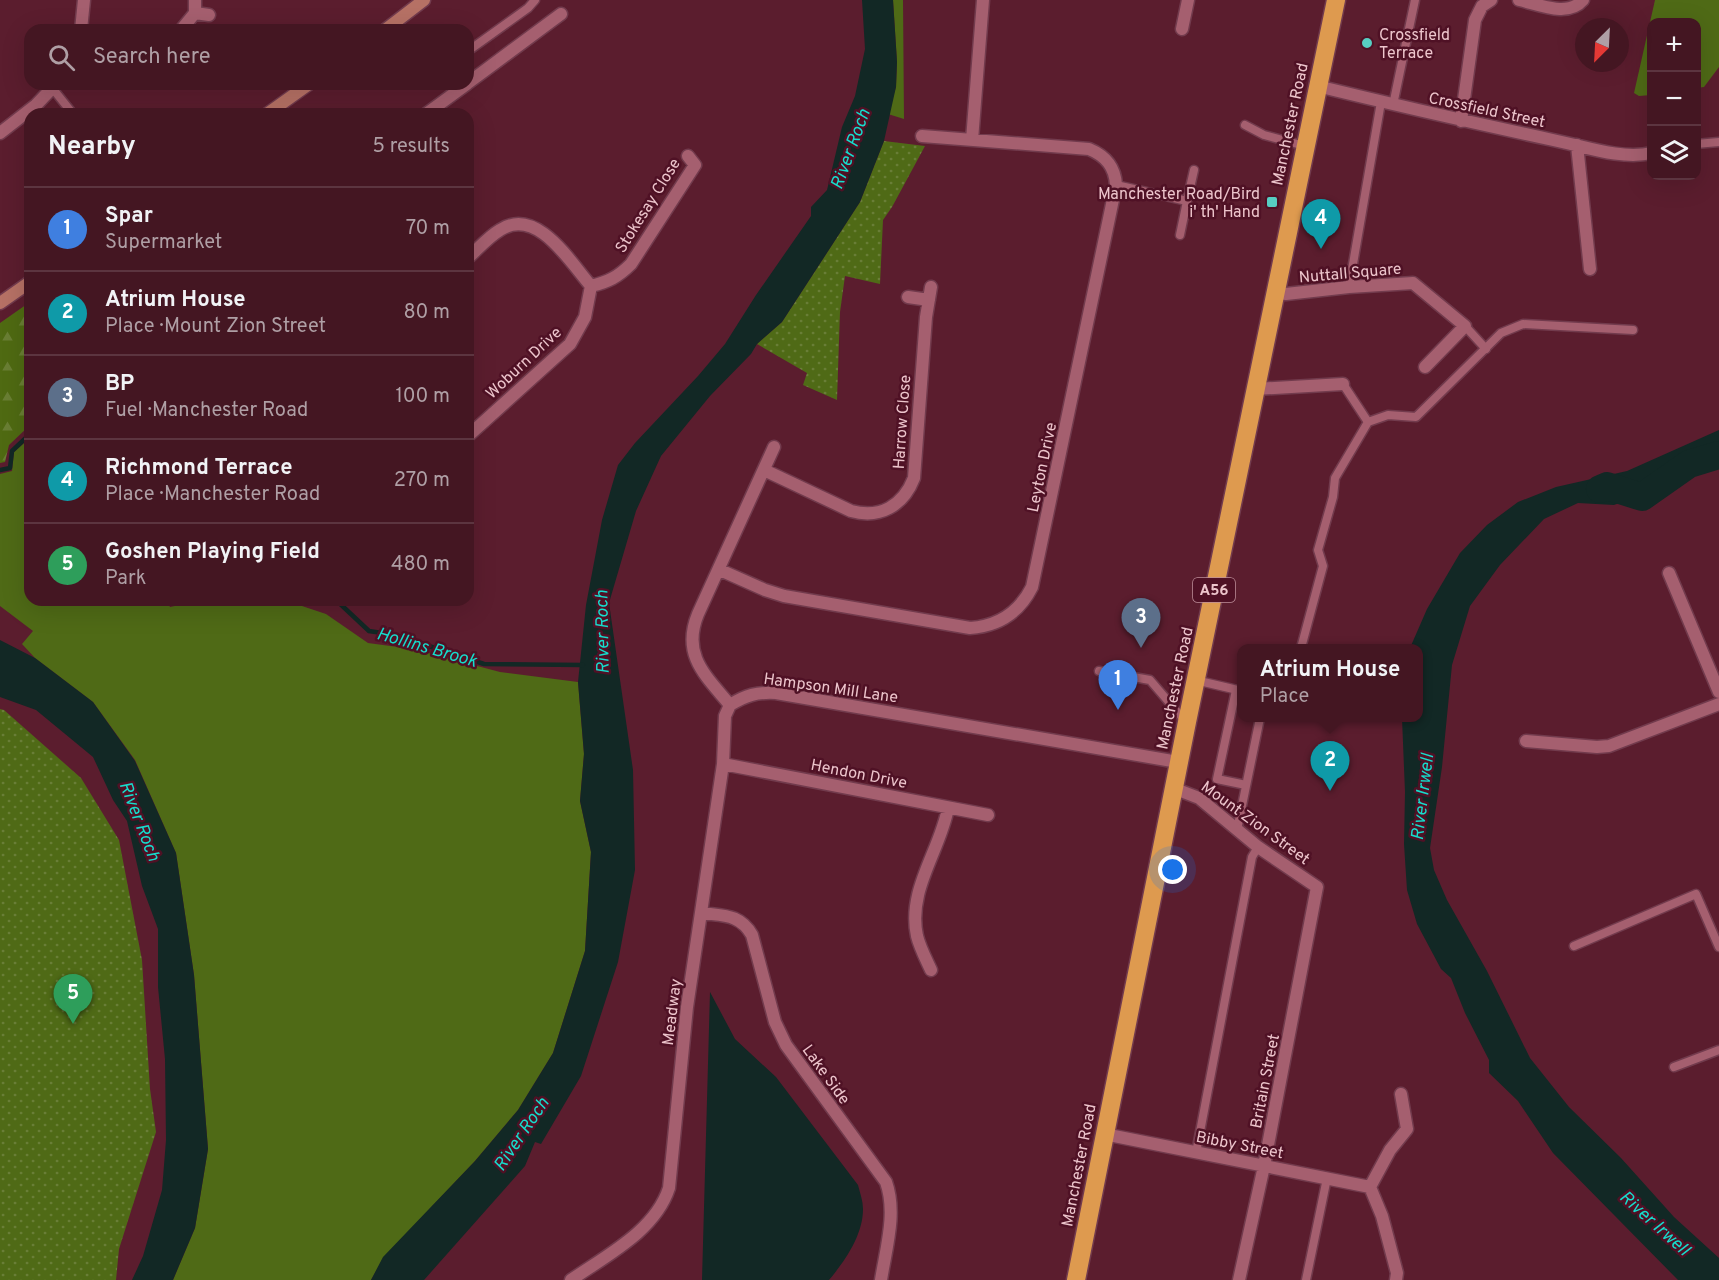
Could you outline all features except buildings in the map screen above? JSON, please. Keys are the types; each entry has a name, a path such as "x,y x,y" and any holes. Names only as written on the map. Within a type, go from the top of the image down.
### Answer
{"highway":[{"name":"Manchester Road","path":"1076,1280 1178,762 1336,0"}],"street":[{"path":"82,24 84,0"},
{"path":"186,24 195,13 195,0"},
{"path":"393,24 424,0"},
{"path":"972,140 983,0"},
{"path":"1182,29 1188,0"},
{"path":"1461,121 1475,20 1482,6 1491,0"},
{"path":"1519,0 1562,9 1572,9 1583,0"},
{"path":"195,13 208,15"},
{"path":"474,79 561,14"},
{"name":"Crossfield Street","path":"1317,86 1461,121 1577,145 1635,156 1647,154"},
{"path":"29,108 50,90"},
{"path":"275,108 301,90"},
{"path":"434,108 459,90"},
{"path":"0,133 24,112"},
{"path":"922,136 1089,149 1105,157 1110,164 1116,185"},
{"path":"1577,145 1590,269"},
{"name":"Stokesay Close","path":"591,286 607,283 631,264 695,165 688,156"},
{"name":"Leyton Drive","path":"720,570 784,596 958,627 982,628 993,625 1013,613 1027,597 1035,577 1116,185"},
{"path":"474,253 499,230 518,224 533,226 551,240 591,286"},
{"name":"Nuttall Square","path":"1275,292 1286,294 1413,283 1464,326"},
{"path":"0,303 24,286"},
{"name":"Woburn Drive","path":"474,431 570,344 585,317 591,286"},
{"name":"Harrow Close","path":"764,470 850,511 859,513 877,513 901,500 914,478 926,317 931,287"},
{"path":"908,297 929,300"},
{"path":"1425,367 1464,326"},
{"path":"1255,389 1343,384"},
{"path":"730,705 700,668 693,651 695,623 774,447"},
{"path":"1669,573 1719,692"},
{"name":"Hampson Mill Lane","path":"730,705 756,692 776,693 1178,762"},
{"path":"1526,741 1609,746 1719,704"},
{"name":"Meadway","path":"571,1280 632,1237 655,1216 665,1199 671,1176 687,1007 723,764 723,728 730,705"},
{"name":"Hendon Drive","path":"723,764 988,816"},
{"name":"Mount Zion Street","path":"1173,788 1199,798 1258,847 1317,887"},
{"path":"930,970 917,935 915,907 922,880 945,825 948,808"},
{"name":"Britain Street","path":"1239,1280 1264,1166 1317,887"},
{"name":"Lake Side","path":"702,913 733,917 742,921 747,927 752,935 775,1022 786,1045 886,1182 890,1194 891,1213 881,1280"},
{"path":"1396,1280 1397,1273 1382,1216 1370,1187 1390,1150 1407,1129 1401,1094"},
{"name":"Bibby Street","path":"1104,1134 1370,1187"}],"lane":[{"path":"474,47 528,8 535,0"},
{"path":"1349,287 1387,103 1415,0"},
{"path":"58,90 69,108"},
{"path":"1245,125 1264,135 1305,146"},
{"path":"1701,144 1719,142"},
{"path":"1180,235 1194,170"},
{"path":"1116,185 1188,201"},
{"path":"1302,644 1323,566 1318,550 1333,497 1335,478 1368,422 1388,415 1416,417 1501,333 1523,324 1633,330"},
{"path":"1464,326 1486,349"},
{"path":"1343,384 1368,422"},
{"path":"1098,671 1150,680 1187,722"},
{"path":"1195,680 1237,690"},
{"path":"1237,699 1217,779 1246,785"},
{"path":"1237,830 1259,722"},
{"path":"1196,1152 1252,857 1258,847"},
{"path":"1574,946 1696,894 1719,947"},
{"path":"1674,1067 1719,1050"},
{"path":"1306,1280 1327,1178"}],"green space":[{"path":"893,0 903,0 904,119 888,114 896,87 897,62"},
{"path":"1655,0 1719,0 1719,67 1704,87 1701,87 1701,18 1651,18"},
{"path":"1647,35 1647,95 1639,96 1634,93"},
{"path":"884,141 925,146 883,220 880,284 845,276 840,312 837,400 803,385 807,373 757,344 782,322 860,202"},
{"path":"24,306 24,431 9,445 5,462 0,463 0,323"},
{"path":"24,443 24,606 302,606 326,614 368,643 413,649 500,672 578,682 584,754 580,801 591,852 585,951 553,1053 518,1110 475,1161 384,1257 371,1280 173,1280 195,1228 208,1149 194,975 176,853 135,760 93,702 35,658 22,644 33,631 0,606 0,474 12,471 14,452"},
{"path":"0,709 4,710 81,778 119,840 142,960 150,1089 156,1132 119,1249 116,1280 0,1280"}],"water":[{"name":"River Roch","path":"862,0 893,0 897,62 896,87 884,141 860,202 782,322 757,344 751,354 710,396 661,456 636,511 609,603 633,770 635,870 618,962 581,1076 541,1144 535,1142 525,1166 424,1280 371,1280 383,1257 475,1161 518,1110 553,1053 585,951 591,852 580,801 584,754 578,682 586,605 602,520 618,465 635,443 725,344 811,216 811,207 827,190 842,127 855,96 865,49"},
{"path":"1719,430 1719,465 1614,505 1578,503 1544,519 1500,565 1470,606 1452,665 1442,767 1430,848 1434,870 1447,900 1487,971 1530,1058 1569,1107 1621,1158 1674,1217 1719,1258 1719,1280 1678,1280 1553,1153 1518,1101 1489,1073 1489,1060 1465,1013 1451,978 1441,969 1417,924 1407,890 1402,722 1423,722 1423,644 1412,644 1427,609 1460,553 1487,525 1518,502 1556,487 1627,471"},
{"name":"River Roch","path":"0,640 35,658 93,702 135,761 176,853 194,975 208,1149 195,1228 173,1280 132,1280 143,1256 162,1190 166,1140 165,1059 158,987 158,929 142,886 127,821 113,800 93,757 36,710 0,697"},
{"path":"710,992 735,1039 776,1077 858,1185 863,1206 860,1228 847,1256 829,1280 702,1280"}],"waterway":[{"name":"Hollins Brook","path":"0,470 10,468 12,451 24,440"},
{"name":"River Irwell","path":"1600,489 1607,486 1642,497 1689,464 1719,455"},
{"name":"Hollins Brook","path":"342,606 369,631 395,635 484,664 583,665"}],"place":[{"name":"Crossfield Terrace","path":"1367,43"},
{"name":"Manchester Road/Bird i' th' Hand","path":"1272,202"},
{"name":"Richmond Terrace","path":"1321,249"},
{"name":"BP","path":"1141,648"},
{"name":"Spar","path":"1118,710"},
{"name":"Atrium House","path":"1330,791"},
{"name":"Goshen Playing Field","path":"73,1024"}]}
